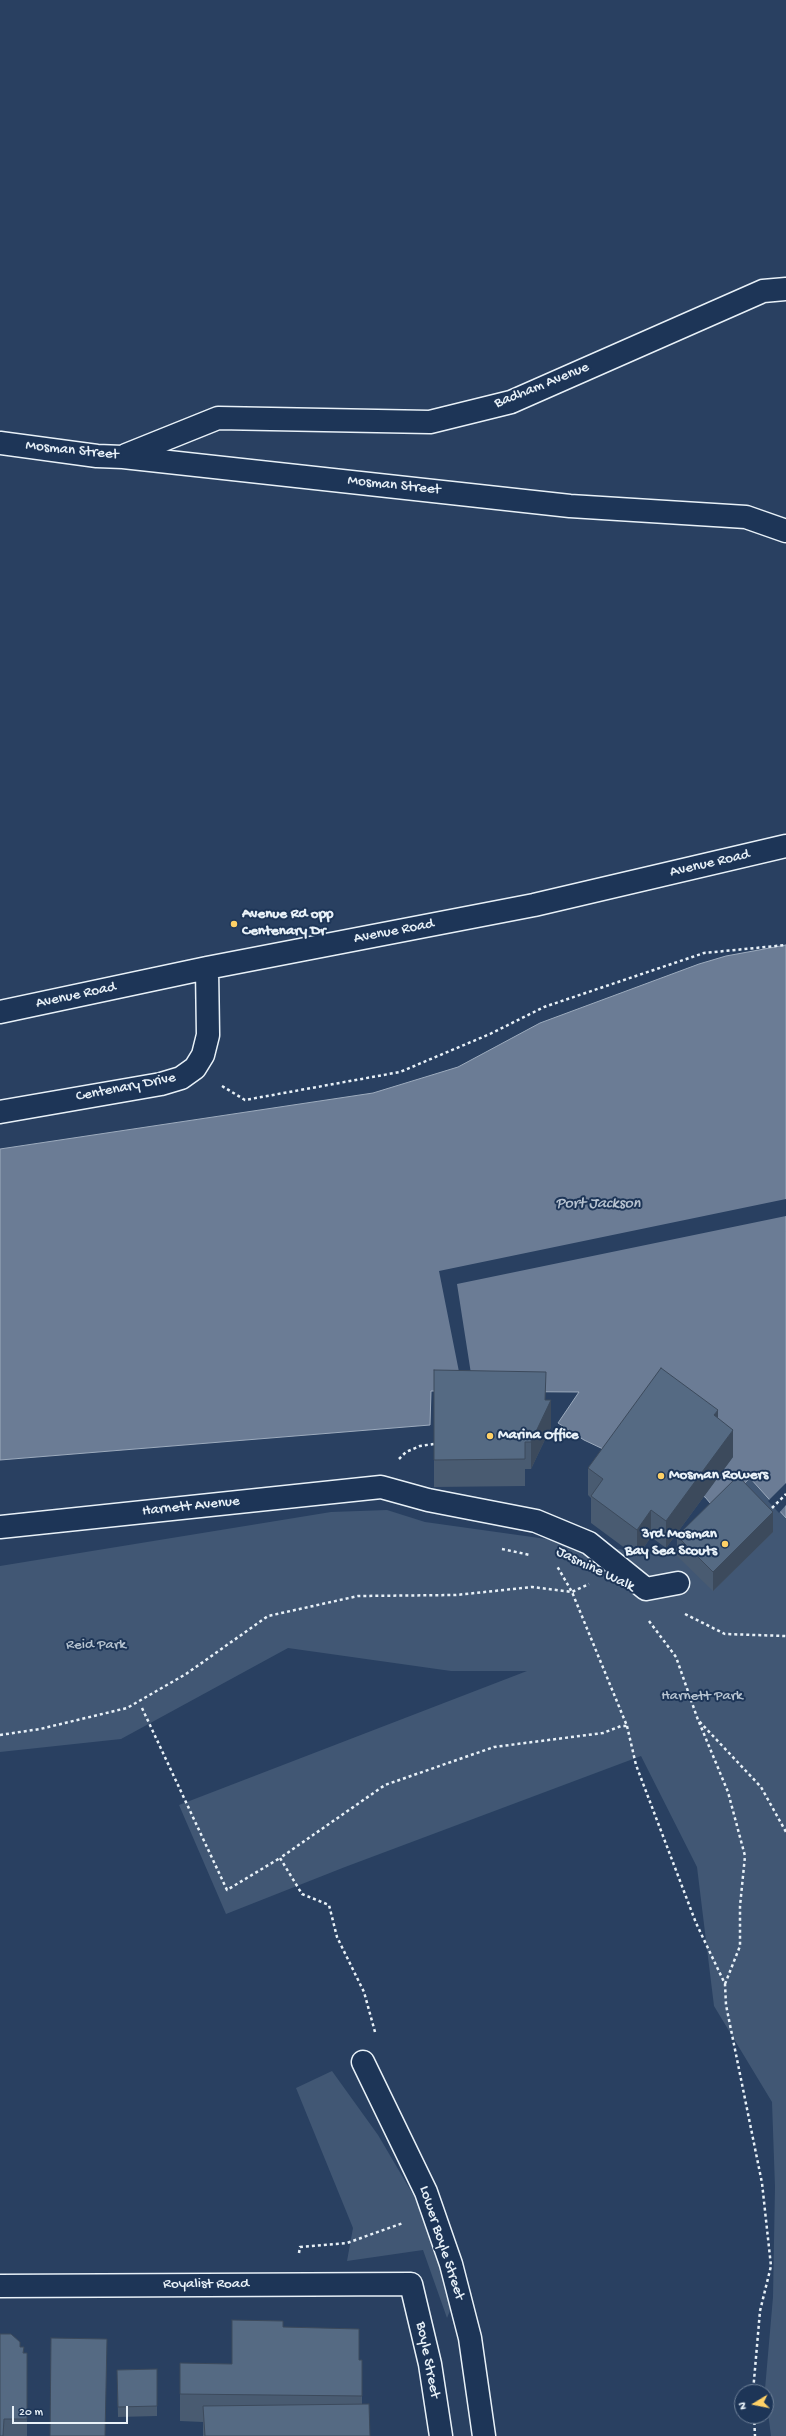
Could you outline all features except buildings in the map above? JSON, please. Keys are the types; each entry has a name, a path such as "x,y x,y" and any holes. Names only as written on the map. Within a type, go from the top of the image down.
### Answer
{"street":[{"name":"Badham Avenue","path":"123,456 218,418 430,422 511,402 763,291 786,289"},
{"name":"Mosman Street","path":"0,443 97,456 123,456 570,506 746,517 786,531"},
{"name":"Avenue Road","path":"0,1012 206,968 534,905 786,846"},
{"name":"Centenary Drive","path":"0,1112 161,1084 181,1078 195,1068 203,1055 208,1035 206,968"},
{"name":"Harnett Avenue","path":"0,1527 381,1487 428,1500 536,1521 589,1543 646,1588 678,1583"},
{"name":"Lower Boyle Street","path":"363,2062 426,2192 451,2264 470,2338 484,2436"},
{"name":"Royalist Road","path":"0,2286 411,2284"},
{"name":"Boyle Street","path":"411,2284 430,2364 441,2436"}],"path":[{"path":"195,1068 245,1100 400,1072 490,1034 544,1007 704,953 786,945"},
{"path":"772,1508 786,1494"},
{"name":"Jasmine Walk","path":"494,1548 531,1555"},
{"name":"Jasmine Walk","path":"561,1563 554,1560 572,1592"},
{"path":"0,1734 40,1729 127,1708 186,1674 268,1616 358,1596 456,1595 532,1587 572,1592 590,1583"},
{"path":"572,1592 627,1726 636,1765 696,1923 725,1984 726,2005 762,2182 771,2266 760,2311 754,2384"},
{"path":"681,1612 725,1634 786,1636"},
{"path":"644,1615 676,1657 698,1720 728,1792 745,1856 740,1906 740,1946 725,1984"},
{"path":"142,1708 227,1890 280,1858 385,1785 494,1747 603,1733 621,1726 627,1726"},
{"path":"698,1720 761,1787 786,1832"},
{"path":"280,1858 302,1894 329,1905 337,1937 364,1992 379,2045 363,2062"},
{"path":"293,2285 300,2247 347,2243 407,2221"},
{"path":"754,2424 755,2436"}],"green space":[{"path":"750,1478 786,1518 786,2436 771,2436 769,2424 774,2424 774,2384 765,2384 773,2297 775,2187 772,2102 714,2006 697,1867 641,1756 345,1867 226,1914 179,1805 527,1671 451,1671 288,1648 121,1739 0,1752 0,1566 331,1512 387,1510 425,1522 668,1556"},
{"path":"332,2071 378,2135 431,2225 453,2303 447,2318 423,2250 347,2261 353,2228 296,2088"}],"water":[{"name":"Port Jackson","path":"786,945 786,1518 750,1478 716,1510 705,1497 584,1440 558,1423 579,1392 431,1391 430,1425 0,1460 0,1149 373,1093 458,1067 540,1023 699,964 726,956"}],"pier":[{"path":"786,1199 786,1216 457,1284 474,1393 463,1392 439,1271"},
{"path":"786,1483 786,1505 779,1513 768,1501"}],"place":[{"name":"Avenue Rd opp Centenary Dr","path":"234,924"},
{"name":"Marina Office","path":"490,1436"},
{"name":"Mosman Rowers","path":"661,1476"},
{"name":"3rd Mosman Bay Sea Scouts","path":"725,1544"}],"park label":[{"name":"Reid Park","path":"96,1646"},
{"name":"Harnett Park","path":"702,1697"}]}
